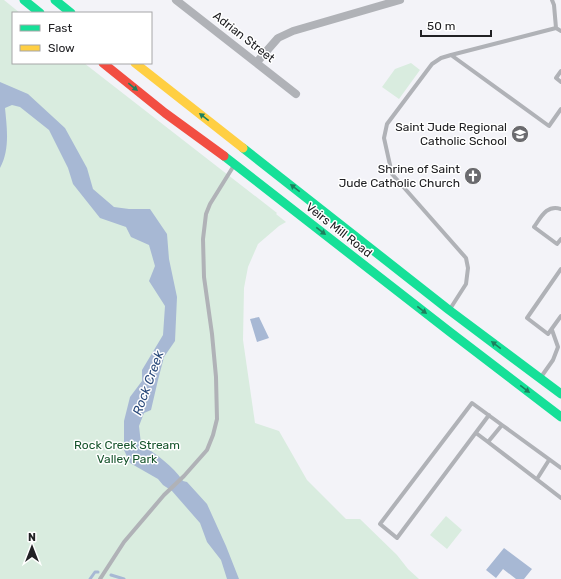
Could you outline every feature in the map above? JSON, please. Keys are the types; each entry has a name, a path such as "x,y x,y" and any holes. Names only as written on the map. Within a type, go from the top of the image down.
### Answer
{"main road":[{"path":"24,0 39,12"},
{"path":"55,0 66,11"},
{"name":"Veirs Mill Road","path":"104,64 165,113 229,149 235,164 561,417"},
{"name":"Veirs Mill Road","path":"136,64 229,149 561,394"}],"street":[{"name":"Adrian Street","path":"176,0 296,94"},
{"path":"257,62 278,38 293,31 400,0"}],"lane":[{"path":"552,0 556,28"},
{"path":"449,310 466,284 468,268 466,258 392,174 384,138 387,124 432,64 441,58 556,28 561,31"},
{"path":"451,55 549,126 561,108"},
{"path":"561,71 556,78 561,82"},
{"path":"100,579 124,542 168,490 183,477 207,450 213,435 217,419 216,377 204,277 203,239 206,214 210,204 235,164"},
{"path":"561,209 557,207 550,208 545,211 534,227 557,244 561,239"},
{"path":"561,268 527,318 548,334 561,316"},
{"path":"540,378 552,360 558,347 552,330"},
{"path":"489,415 397,538 380,524 472,403 489,415 549,460 561,468"},
{"path":"488,442 502,425"},
{"path":"476,433 561,498"},
{"path":"536,479 549,460"}],"green space":[{"name":"Rock Creek Stream Valley Park","path":"0,0 4,0 19,12 12,12 12,64 85,64 277,213 276,214 286,222 258,244 248,267 244,288 243,340 255,423 279,431 307,480 346,519 360,519 419,579 0,579"},
{"path":"411,63 420,70 399,99 382,87 395,69"},
{"path":"446,516 462,530 447,549 430,535"}],"water":[{"name":"Rock Creek","path":"0,82 28,94 65,128 87,168 93,189 114,207 150,209 167,234 169,259 177,297 175,341 164,357 151,410 144,413 139,426 141,444 169,465 207,504 239,579 227,579 221,560 207,542 200,523 172,491 163,485 158,479 130,463 124,450 124,421 130,397 142,381 142,370 163,335 165,306 149,281 155,266 149,245 131,237 126,227 100,218 73,184 68,168 49,130 20,107 12,105 5,108 7,146 0,168"},
{"path":"259,317 269,338 257,342 250,319"},
{"path":"504,548 532,569 524,579 516,579 503,569 496,578 486,570"}],"waterway":[{"path":"90,579 95,572 98,572"},
{"path":"111,575 124,579"}],"traffic: fast":[{"path":"24,0 39,12"},
{"path":"55,0 70,12"},
{"path":"243,148 449,310 561,394"},
{"path":"224,156 561,417"}],"traffic: slow":[{"path":"136,64 243,148"}],"traffic: jam":[{"path":"104,64 165,113 224,156"}],"place":[{"name":"Saint Jude Regional Catholic School","path":"520,134"},
{"name":"Shrine of Saint Jude Catholic Church","path":"473,176"}]}
